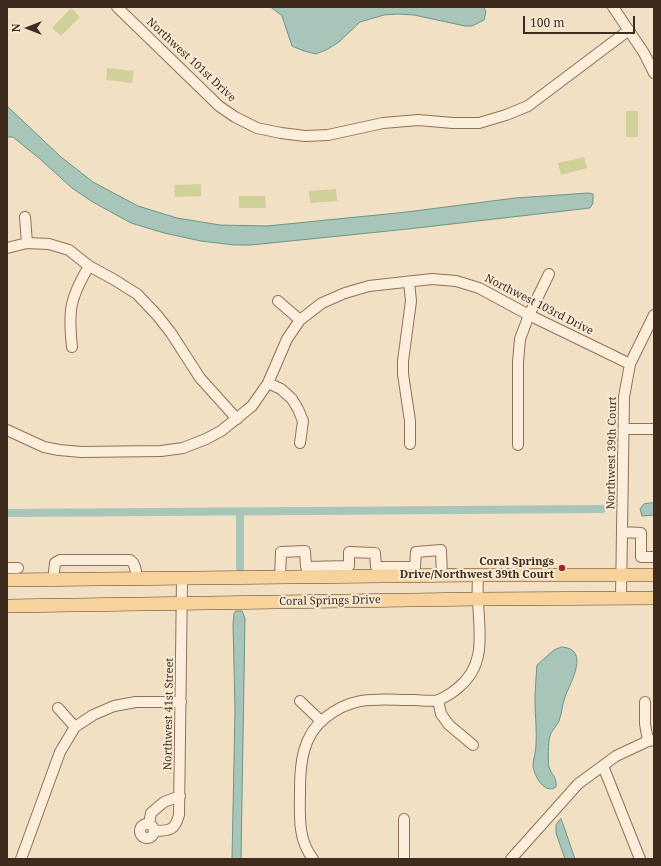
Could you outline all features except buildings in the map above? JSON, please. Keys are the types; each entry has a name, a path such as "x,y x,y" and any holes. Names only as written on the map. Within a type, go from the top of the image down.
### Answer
{"main road":[{"name":"Coral Springs Drive","path":"7,580 280,578 376,572 442,576 654,575"},
{"name":"Coral Springs Drive","path":"7,606 654,598"}],"street":[{"name":"Northwest 101st Drive","path":"117,7 219,106 235,117 257,128 305,136 328,135 383,123 418,120 453,123 479,123 506,115 528,106 629,30"},
{"path":"613,7 644,53 654,73"},
{"path":"25,217 26,243"},
{"path":"7,248 26,243 49,244 68,250 89,266 137,294 157,314 172,333 200,378 237,419"},
{"path":"72,347 70,326 72,297 89,266"},
{"path":"518,445 518,362 520,339 529,314 549,274"},
{"name":"Northwest 103rd Drive","path":"7,430 44,447 59,450 81,452 161,451 183,448 221,431 252,406 268,383 287,338 300,320 322,303 345,292 369,286 432,279 456,281 479,288 630,364"},
{"path":"409,282 411,301 403,360 403,374 410,421 410,444"},
{"path":"278,301 300,320"},
{"name":"Northwest 39th Court","path":"621,598 624,397 630,364 654,315"},
{"path":"268,383 281,389 292,399 298,409 303,421 300,443"},
{"path":"624,429 654,429"},
{"path":"622,532 641,533 641,557 654,557"},
{"path":"280,578 281,552 305,551 306,567 349,566 350,552 375,553 376,572 415,567 416,552 441,550 442,576"},
{"path":"53,580 55,564 60,560 130,560 133,562 135,567 137,579"},
{"path":"7,568 18,568"},
{"path":"313,859 303,842 300,824 300,769 304,750 311,734 321,721 336,709 351,702 370,700 438,700 460,687 471,674 479,656 481,636 478,575"},
{"name":"Northwest 41st Street","path":"180,796 164,802 151,813 152,827 167,831 176,824 179,814 180,796 182,579"},
{"path":"438,700 441,714 449,724 473,745"},
{"path":"300,701 321,721"},
{"path":"21,859 60,752 75,727 93,715 114,706 136,702 181,702"},
{"path":"511,859 578,784 616,756 651,740 645,724 645,702"},
{"path":"58,708 75,727"},
{"path":"603,766 640,859"},
{"path":"404,819 404,859"}],"green space":[{"path":"71,8 80,17 61,36 52,28"},
{"path":"107,68 134,71 132,83 106,80"},
{"path":"626,111 638,111 638,137 626,137"},
{"path":"584,157 587,168 561,175 558,163"},
{"path":"201,184 201,196 175,197 174,185"},
{"path":"336,189 337,201 310,203 309,191"},
{"path":"239,196 265,196 266,208 239,208"}],"shaded area":[{"path":"271,7 483,7 486,11 484,20 472,26 465,26 414,15 384,15 360,22 339,42 316,54 292,46 282,16"},
{"path":"7,106 61,157 93,182 138,206 177,218 220,225 267,226 407,212 515,198 588,193 593,194 593,203 590,208 251,245 234,245 201,241 164,233 131,223 91,201 72,188 13,137 7,138"},
{"path":"654,503 654,515 642,516 640,509 644,504"},
{"path":"236,611 242,611 245,618 241,859 232,859 235,710 233,624 234,614"},
{"path":"562,647 571,649 577,660 574,676 564,700 559,721 549,739 549,767 556,784 556,787 552,789 544,787 535,775 533,766 536,748 535,697 537,665 554,650"},
{"path":"561,819 575,859 565,859 556,833 556,825"}],"waterway":[{"path":"7,513 602,509"},
{"path":"240,512 240,568"}],"place":[{"name":"Coral Springs Drive/Northwest 39th Court","path":"562,568"}]}
